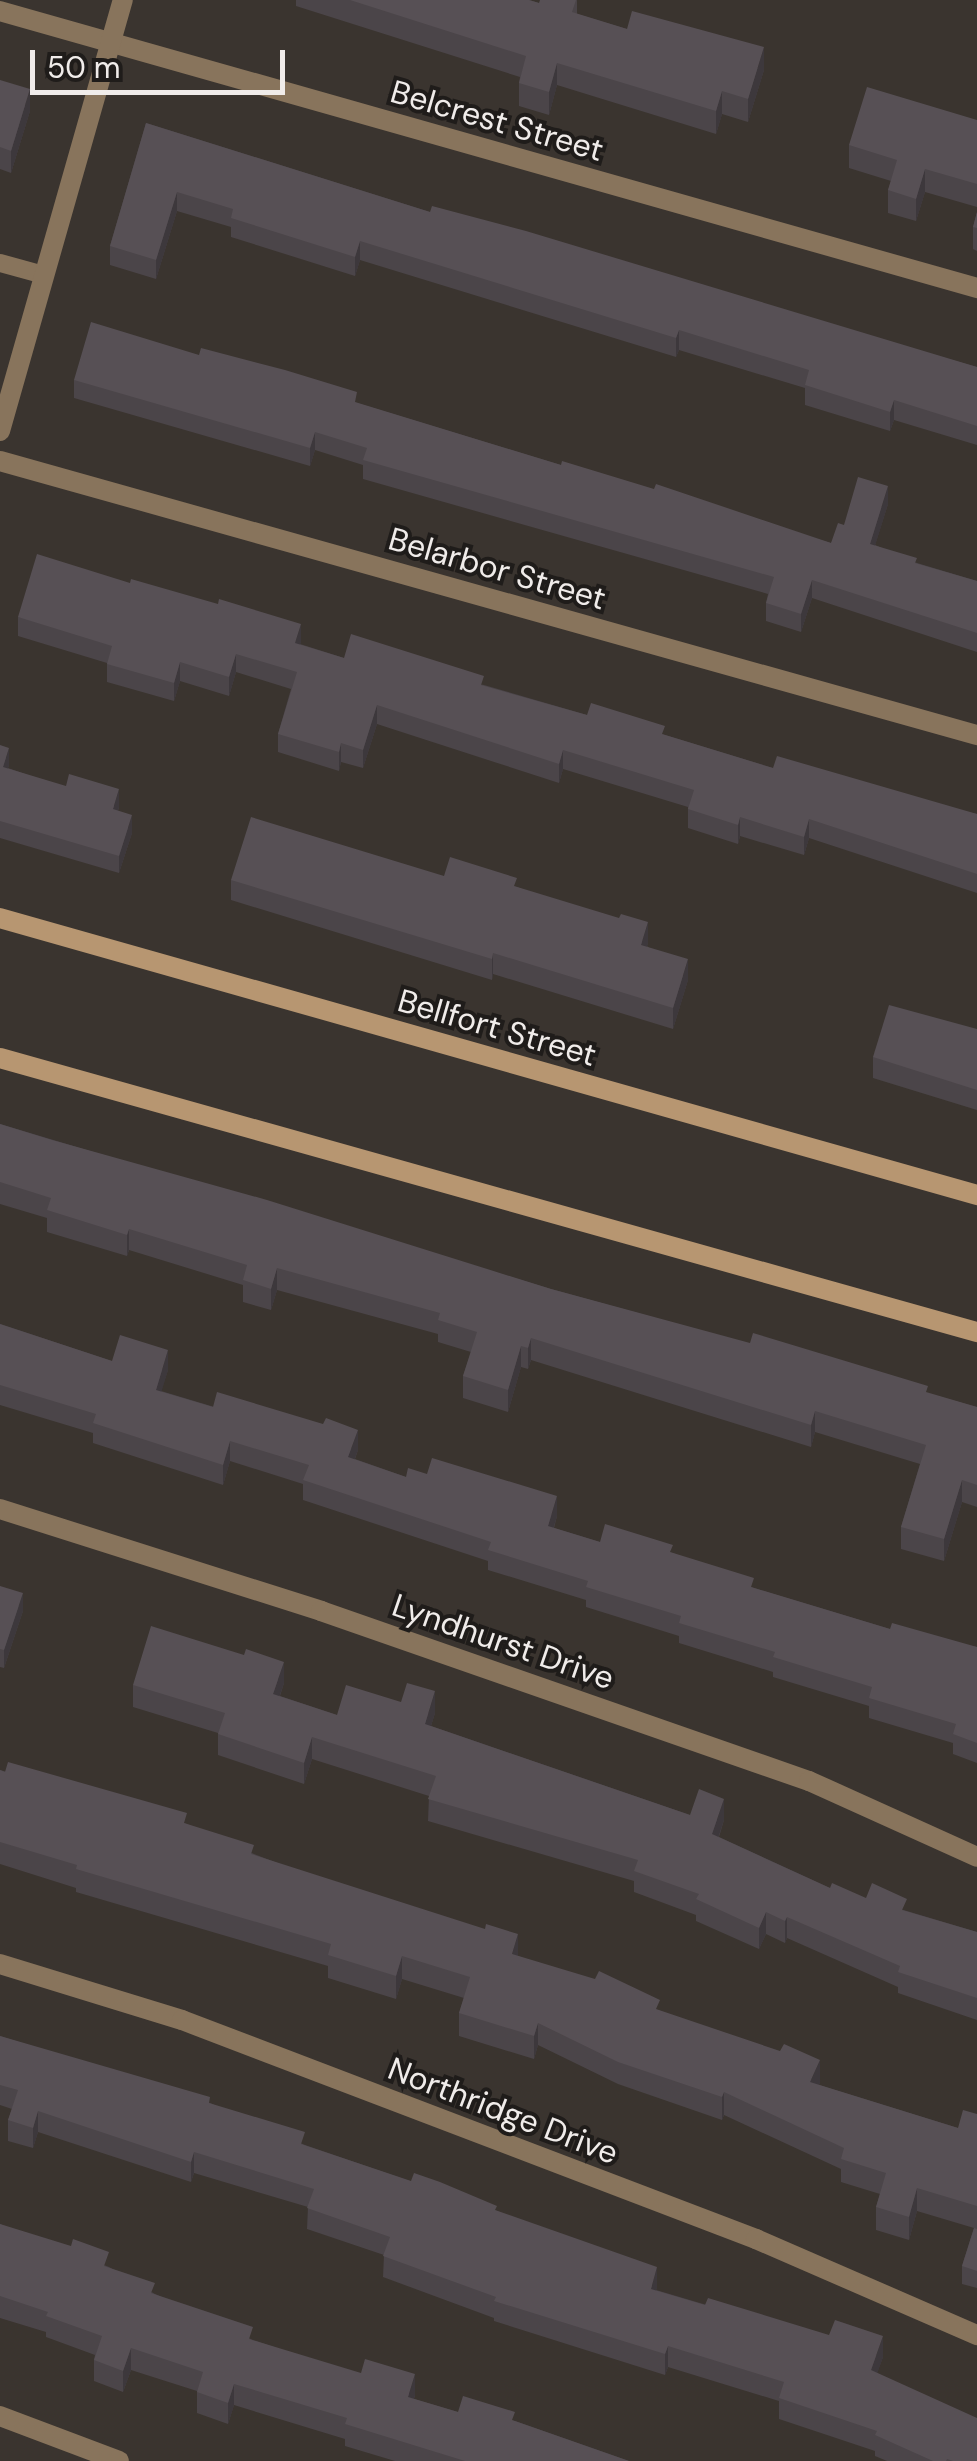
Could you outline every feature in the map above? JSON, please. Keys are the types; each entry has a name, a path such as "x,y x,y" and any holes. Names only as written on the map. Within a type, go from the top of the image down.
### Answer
{"main road":[{"name":"Bellfort Street","path":"0,918 977,1195"},
{"path":"0,1058 977,1332"}],"street":[{"path":"0,432 123,0"},
{"name":"Belcrest Street","path":"0,11 977,288"},
{"name":"Belarbor Street","path":"0,461 977,735"},
{"name":"Lyndhurst Drive","path":"0,1509 322,1611 809,1781 977,1857"},
{"name":"Northridge Drive","path":"0,1964 220,2034 756,2240 977,2335"},
{"path":"0,2416 119,2461"}],"lane":[{"path":"0,262 44,276"}],"building":[{"path":"350,0 576,0 572,12 627,29 632,11 764,47 748,99 722,91 716,111 557,63 549,92 519,83 526,56"},
{"path":"0,80 30,89 11,151 0,147"},
{"path":"867,87 977,120 977,184 925,169 916,199 888,190 897,160 849,145"},
{"path":"146,123 430,212 432,206 526,231 977,367 977,426 894,400 890,412 805,385 809,370 679,330 676,338 360,241 355,257 231,218 233,209 177,192 156,260 110,246"},
{"path":"91,322 199,355 201,348 285,370 357,392 355,402 561,465 562,461 654,489 656,484 831,543 838,523 844,525 858,477 888,486 870,544 917,558 915,563 977,581 977,633 812,580 801,614 766,603 774,577 363,460 367,448 315,432 310,448 74,380"},
{"path":"37,554 130,583 131,579 218,604 219,599 301,624 295,643 344,658 351,634 484,676 481,685 587,715 591,703 665,726 662,734 773,768 777,756 977,814 977,874 809,819 804,837 740,817 738,825 688,809 694,790 563,750 559,764 377,705 363,750 341,743 339,752 278,734 297,672 236,654 229,677 180,662 174,683 107,664 112,646 18,617"},
{"path":"0,745 9,748 3,767 66,786 69,774 119,789 113,809 132,815 119,856 0,821"},
{"path":"251,817 444,876 450,857 517,878 514,886 619,918 621,914 648,922 641,945 688,959 673,1008 493,953 492,959 231,880"},
{"path":"889,1005 977,1029 977,1090 873,1057"},
{"path":"0,1124 267,1200 551,1289 750,1343 753,1333 928,1386 926,1392 977,1407 977,1485 962,1480 944,1539 901,1527 926,1445 815,1411 811,1425 531,1338 528,1348 521,1346 508,1390 463,1376 477,1332 438,1320 440,1313 277,1268 271,1289 243,1280 247,1265 129,1229 127,1235 47,1210 51,1198 0,1182"},
{"path":"0,1324 112,1361 120,1335 168,1350 156,1390 213,1407 217,1392 323,1424 326,1418 358,1430 348,1457 406,1477 408,1468 427,1474 432,1458 557,1496 548,1526 600,1542 605,1524 673,1545 670,1552 754,1578 751,1587 890,1629 892,1623 977,1647 977,1743 953,1734 956,1724 869,1698 872,1687 679,1623 681,1616 586,1587 588,1581 488,1550 491,1542 303,1480 309,1465 230,1441 223,1465 93,1423 96,1414 0,1385"},
{"path":"0,1586 23,1593 4,1650 0,1649"},
{"path":"151,1626 244,1655 246,1649 284,1662 273,1694 337,1715 346,1685 401,1702 407,1683 435,1691 425,1724 690,1815 699,1789 724,1799 712,1834 830,1888 832,1883 866,1898 872,1883 907,1899 902,1910 977,1932 977,1998 898,1972 900,1966 787,1917 785,1921 766,1912 759,1928 696,1899 699,1894 634,1871 638,1860 428,1799 436,1776 312,1737 304,1763 218,1734 225,1713 133,1685"},
{"path":"8,1762 187,1813 184,1823 254,1845 251,1854 485,1929 486,1924 518,1934 512,1954 595,1979 599,1971 660,2000 656,2009 780,2051 784,2044 820,2060 810,2082 958,2128 963,2110 977,2114 977,2206 917,2188 909,2217 876,2207 886,2173 841,2159 844,2148 724,2092 722,2097 618,2062 538,2023 534,2036 459,2013 470,1977 402,1956 396,1976 328,1955 331,1944 76,1869 77,1865 0,1842 0,1770 5,1772"},
{"path":"0,2036 210,2097 209,2103 305,2132 301,2144 411,2181 414,2173 440,2182 497,2206 495,2210 657,2267 651,2289 705,2305 708,2298 829,2335 835,2320 883,2336 871,2370 977,2418 977,2461 933,2461 875,2435 877,2431 779,2398 784,2382 668,2346 665,2354 494,2301 496,2297 383,2256 390,2237 307,2208 314,2189 194,2152 191,2162 38,2111 33,2128 8,2120 18,2090 0,2085"},
{"path":"0,2224 71,2246 73,2239 109,2252 104,2266 155,2283 151,2293 253,2327 249,2339 361,2373 365,2359 415,2374 408,2397 458,2412 463,2396 515,2412 512,2420 629,2461 465,2461 345,2424 347,2418 234,2384 228,2403 197,2392 203,2372 131,2348 123,2371 94,2360 102,2336 0,2296"},
{"path":"974,2228 977,2229 977,2271 962,2266"}]}
